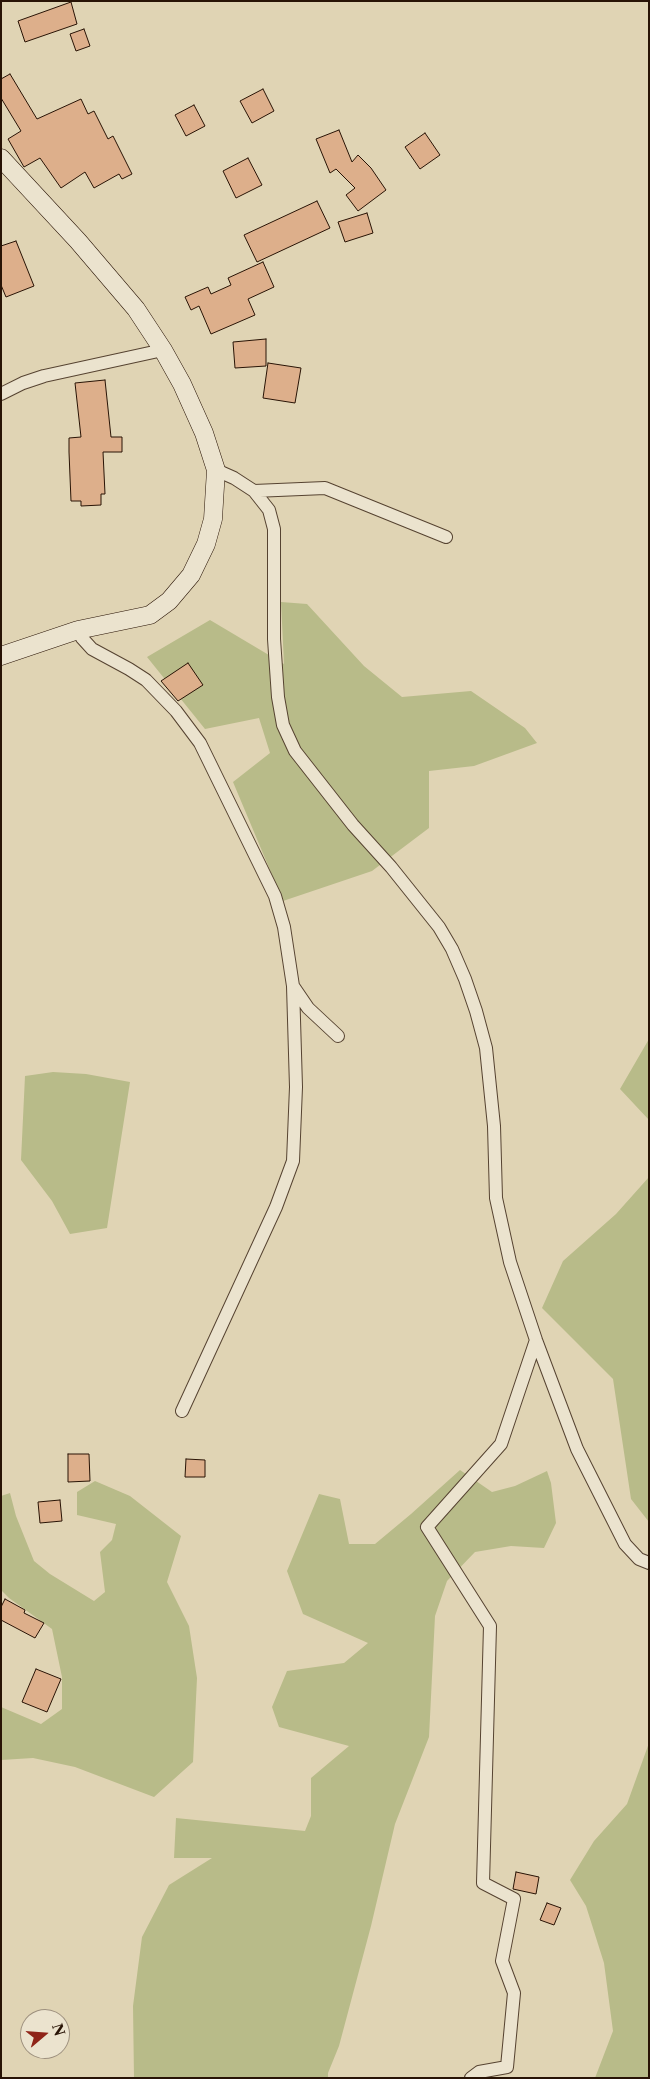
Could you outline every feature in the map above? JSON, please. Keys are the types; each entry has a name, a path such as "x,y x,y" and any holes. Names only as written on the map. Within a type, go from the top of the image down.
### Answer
{"main road":[{"path":"1,158 136,309 163,350 182,384 204,433 216,470 213,519 206,544 191,575 169,601 150,615 78,630 1,656"}],"street":[{"path":"2,392 44,376 163,350"},
{"path":"216,470 234,478 254,491 269,510 274,529 274,639 278,698 283,725 295,751 353,825 391,867 439,927 452,949 476,1011 486,1048 491,1089 496,1198 510,1262 536,1340 578,1448 625,1544 639,1559 649,1563"},
{"path":"254,491 325,488 446,537"},
{"path":"78,630 82,638 92,649 146,680 176,711 200,744 275,896 284,927 293,986 296,1087 293,1160 276,1207 182,1411"},
{"path":"293,986 308,1008 338,1036"},
{"path":"471,2078 479,2072 507,2068 514,1993 502,1961 514,1899 483,1883 490,1626 427,1527 501,1444 536,1340"}],"green space":[{"path":"281,602 307,604 364,666 402,697 471,691 525,728 537,743 474,766 429,771 429,828 372,871 283,901 233,782 270,753 259,718 205,729 147,657 210,620 284,664"},
{"path":"649,1039 649,1120 620,1089"},
{"path":"53,1072 86,1074 130,1082 107,1228 70,1234 52,1201 21,1160 25,1076"},
{"path":"649,1177 649,1522 631,1499 613,1379 542,1308 563,1261 616,1214"},
{"path":"460,1470 492,1492 515,1486 547,1471 551,1483 556,1523 544,1548 511,1546 475,1552 447,1581 435,1616 429,1737 395,1824 371,1926 339,2046 328,2073 328,2078 134,2078 133,2006 142,1937 169,1885 212,1858 174,1858 176,1818 305,1831 311,1816 311,1778 349,1746 279,1727 272,1707 287,1671 344,1663 368,1643 303,1614 287,1571 319,1494 340,1499 349,1544 375,1544"},
{"path":"95,1481 130,1496 181,1536 167,1582 189,1626 197,1678 193,1762 154,1797 75,1767 33,1758 1,1760 1,1707 41,1724 62,1709 62,1677 52,1629 1,1590 1,1496 10,1493 16,1516 34,1561 50,1574 94,1601 105,1592 100,1552 112,1540 116,1524 77,1515 77,1492"},
{"path":"649,1743 649,2078 595,2078 613,2031 604,1963 586,1906 570,1880 594,1841 627,1804"}],"building":[{"path":"71,2 77,24 25,42 18,21"},
{"path":"84,29 90,46 76,51 70,34"},
{"path":"10,74 37,119 81,99 88,114 94,111 108,139 113,136 132,174 122,179 119,174 94,188 85,172 61,188 40,158 24,167 8,139 21,131 1,98 1,79"},
{"path":"263,89 274,111 252,123 240,101"},
{"path":"194,105 205,126 186,136 175,115"},
{"path":"339,130 352,162 358,155 371,168 386,190 358,211 346,195 355,188 336,169 330,173 316,139"},
{"path":"425,133 440,155 420,169 405,147"},
{"path":"248,158 262,185 236,198 223,171"},
{"path":"317,201 330,228 257,262 244,235"},
{"path":"367,213 373,233 345,242 338,222"},
{"path":"16,241 34,286 6,297 1,285 1,246"},
{"path":"263,262 274,287 248,299 255,315 211,334 199,306 191,310 185,297 208,287 211,294 231,285 228,278"},
{"path":"266,339 266,366 235,368 233,342"},
{"path":"268,363 301,368 295,403 263,398"},
{"path":"105,380 111,437 122,437 122,452 103,452 105,494 101,494 101,505 81,506 81,501 71,501 69,438 81,437 75,383"},
{"path":"188,663 203,685 178,701 161,681"},
{"path":"68,1454 89,1454 90,1481 68,1482"},
{"path":"186,1459 205,1460 205,1477 185,1477"},
{"path":"60,1500 62,1521 40,1523 38,1502"},
{"path":"5,1599 25,1610 24,1613 44,1623 35,1638 1,1620 1,1607"},
{"path":"36,1669 61,1679 47,1712 22,1702"},
{"path":"516,1872 539,1877 536,1894 513,1889"},
{"path":"547,1903 561,1908 554,1925 540,1920"}]}
